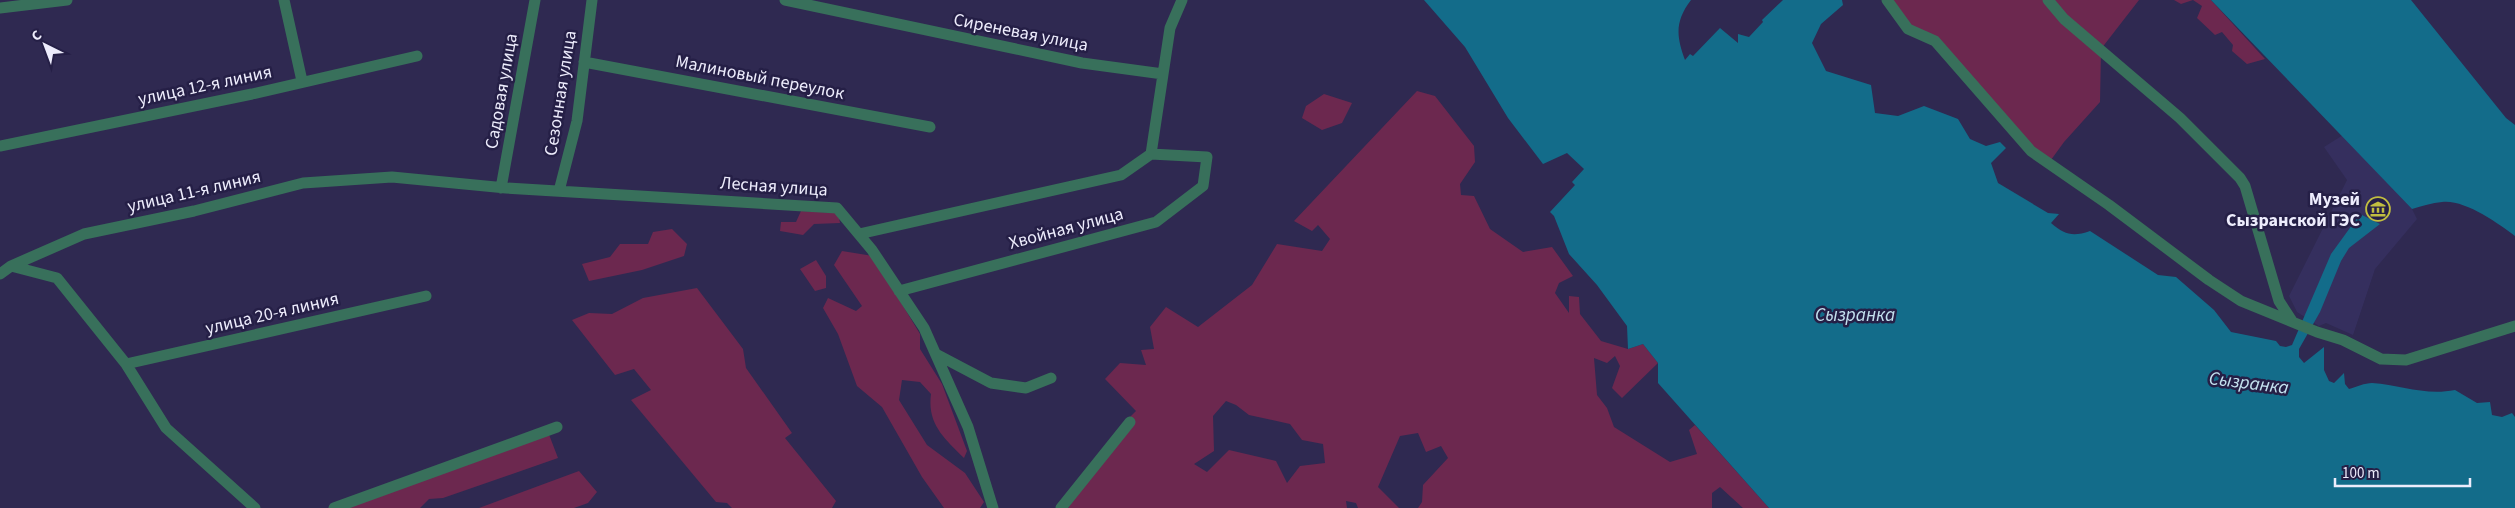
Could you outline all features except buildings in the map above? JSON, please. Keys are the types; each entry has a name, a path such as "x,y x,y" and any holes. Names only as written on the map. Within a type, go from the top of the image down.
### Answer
{"street":[{"path":"0,8 67,0"},
{"path":"284,0 302,81"},
{"name":"Садовая улица","path":"501,188 536,0"},
{"name":"Сезонная улица","path":"559,191 576,121 592,0"},
{"name":"Сиреневая улица","path":"785,0 1082,63 1164,74"},
{"path":"859,234 1121,175 1152,154 1170,28 1182,0"},
{"path":"1887,0 1908,29 1935,41 2031,152 2109,205 2209,280 2241,301 2317,332 2343,340 2381,359 2394,361 2406,360 2515,326"},
{"path":"2048,0 2064,19 2180,118 2240,178 2245,186 2279,301 2295,322"},
{"name":"улица 12-я линия","path":"0,146 242,96 417,56"},
{"name":"Малиновый переулок","path":"584,62 930,127"},
{"name":"Хвойная улица","path":"899,290 1156,222 1203,186 1207,157 1152,154"},
{"name":"улица 11-я линия","path":"0,274 11,266 84,234 194,211 303,183 392,177 405,178"},
{"name":"Лесная улица","path":"405,178 501,188 837,208 859,234 924,328 968,427 993,508"},
{"path":"11,266 57,278 126,364 166,428 255,508"},
{"name":"улица 20-я линия","path":"126,364 426,296"},
{"path":"936,354 991,383 1026,388 1051,378"},
{"path":"1061,508 1130,422"},
{"path":"334,508 557,427"}],"shaded area":[{"path":"1887,0 2139,0 2101,49 2100,102 2064,142 2048,164 1935,41 1908,29"},
{"path":"2174,0 2193,0 2181,4"},
{"path":"2193,0 2211,0 2265,59 2247,64 2232,51 2233,45 2222,32 2215,35 2197,18 2202,6"},
{"path":"1417,91 1435,96 1474,146 1475,162 1460,184 1461,195 1474,196 1490,229 1523,252 1552,247 1573,276 1559,283 1555,293 1569,313 1569,296 1579,297 1580,314 1601,341 1628,349 1643,344 1658,363 1622,398 1612,388 1620,366 1615,356 1607,363 1594,358 1597,395 1607,408 1614,427 1670,462 1697,454 1689,430 1695,425 1769,508 1743,508 1720,487 1712,493 1712,508 1418,508 1422,502 1423,485 1448,458 1441,446 1426,452 1418,433 1400,436 1378,487 1399,508 1358,508 1356,503 1346,501 1347,508 1068,508 1117,430 1136,411 1105,379 1120,363 1146,365 1141,350 1154,349 1150,327 1166,307 1198,327 1252,285 1277,244 1322,251 1330,239 1318,225 1312,231 1294,221","holes":["1226,401 1236,405 1249,415 1290,424 1302,440 1323,444 1325,463 1300,466 1287,483 1276,461 1229,450 1207,472 1194,464 1214,451 1213,416"]},
{"path":"1324,94 1352,103 1342,123 1322,130 1302,118 1306,106"},
{"path":"2343,135 2412,209 2417,219 2375,269 2353,335 2326,323 2319,326 2297,312 2289,296 2347,180 2324,147"},
{"path":"801,211 838,213 840,223 814,224 803,235 780,231 781,222 796,222"},
{"path":"672,229 687,244 684,256 642,270 589,281 582,264 610,257 620,244 648,244 653,232"},
{"path":"842,251 873,256 920,334 920,349 942,384 967,451 964,458 944,437 934,422 930,405 931,394 920,382 902,380 899,400 927,445 965,473 984,502 980,508 944,508 922,477 882,407 857,386 838,334 823,308 828,298 856,311 862,306 834,265"},
{"path":"816,260 826,276 826,288 815,291 800,269"},
{"path":"697,288 743,349 746,368 792,433 785,438 836,501 832,508 732,508 727,503 716,502 631,400 651,390 634,369 615,375 572,320 589,313 612,314 643,298"},
{"path":"548,432 558,458 443,498 429,499 420,508 328,508 525,435"},
{"path":"579,471 597,492 588,503 574,508 479,508"}],"water":[{"name":"Сызранка","path":"1424,0 1691,0 1682,15 1679,29 1680,43 1685,60 1690,54 1693,56 1720,28 1738,43 1738,34 1749,37 1763,22 1762,20 1783,0 1842,0 1843,5 1821,24 1812,43 1826,71 1871,85 1875,113 1898,116 1924,106 1958,119 1970,139 1986,146 2000,142 2006,148 1991,163 1998,183 2048,213 2059,214 2051,223 2056,227 2069,234 2090,231 2158,275 2176,277 2214,310 2231,332 2276,341 2280,346 2292,345 2331,254 2360,214 2380,224 2349,248 2341,261 2320,312 2299,349 2299,357 2304,363 2324,347 2324,370 2329,381 2334,383 2344,373 2345,384 2349,389 2372,383 2433,392 2455,390 2477,403 2490,402 2492,415 2502,417 2512,413 2515,417 2515,508 1769,508 1658,383 1658,363 1643,344 1628,349 1627,326 1597,285 1569,254 1554,216 1550,212 1575,185 1572,182 1584,169 1567,153 1543,164 1508,118 1465,47"},
{"path":"2211,0 2411,0 2506,118 2515,125 2515,236 2480,213 2460,204 2442,202 2412,209"}],"place":[{"name":"Музей Сызранской ГЭС","path":"2378,209"}]}
